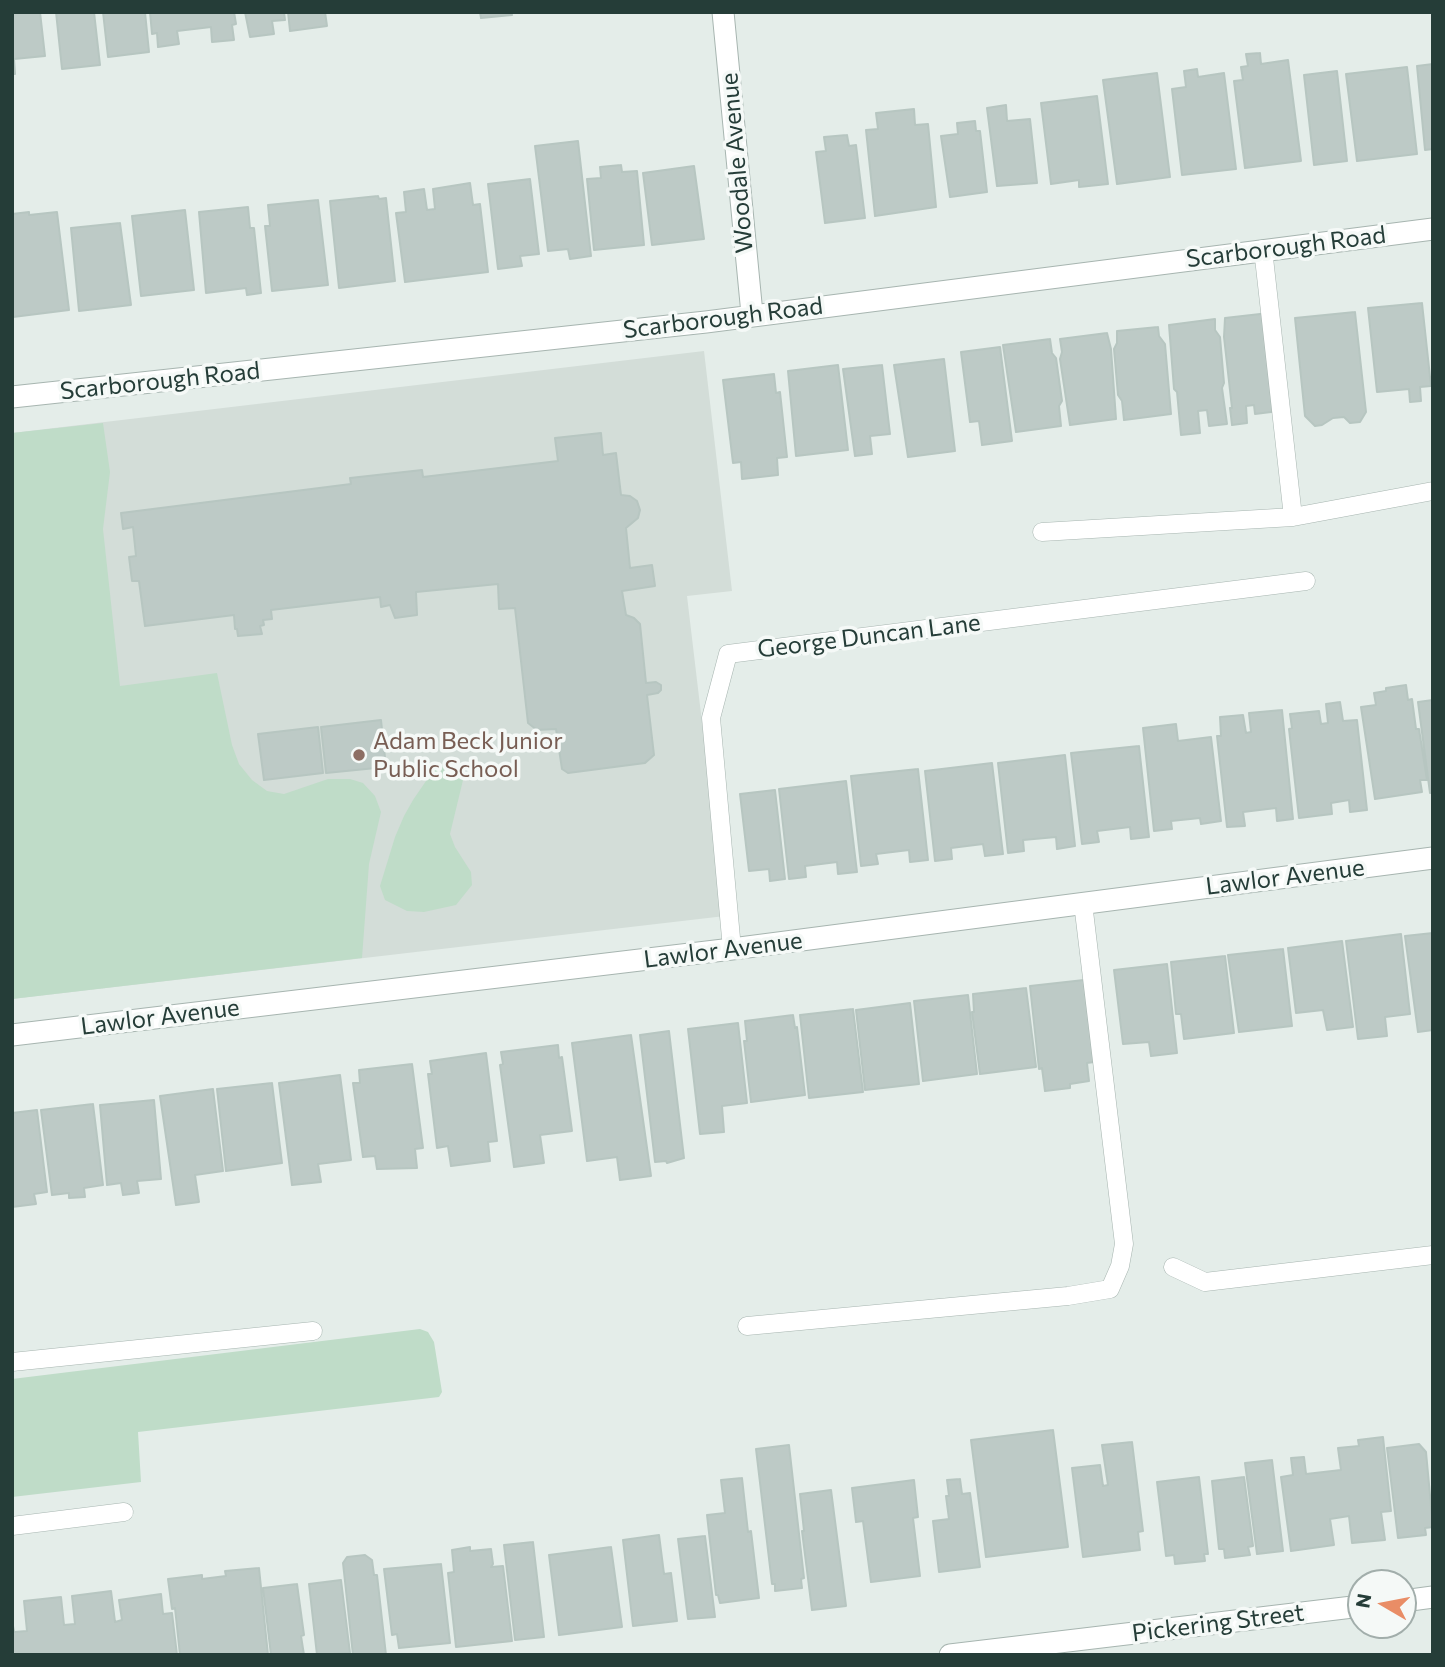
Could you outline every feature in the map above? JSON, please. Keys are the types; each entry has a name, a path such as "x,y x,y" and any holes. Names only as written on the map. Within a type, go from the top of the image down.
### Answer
{"street":[{"name":"Woodale Avenue","path":"723,12 752,314"},
{"name":"Scarborough Road","path":"12,397 692,323 1433,229"},
{"name":"Lawlor Avenue","path":"12,1035 732,949 1433,858"},
{"name":"Pickering Street","path":"950,1655 1347,1608"}],"lane":[{"path":"1263,249 1293,517"},
{"path":"1042,532 1293,517 1433,491"},
{"name":"George Duncan Lane","path":"732,949 711,718 728,654 1306,581"},
{"path":"747,1326 1068,1296 1110,1289 1120,1266 1124,1244 1083,903"},
{"path":"1173,1267 1205,1282 1433,1255"},
{"path":"12,1362 313,1331"},
{"path":"12,1526 124,1512"}],"shaded area":[{"name":"Adam Beck Junior Public School","path":"704,351 732,591 687,596 725,916 12,999 12,433"}],"green space":[{"path":"103,423 110,472 103,529 120,686 217,673 232,745 239,764 252,780 267,791 284,794 328,779 350,779 363,783 375,796 381,812 369,864 362,958 12,999 12,433"},
{"path":"437,765 460,768 464,776 450,834 471,872 472,885 456,905 424,912 407,911 385,900 380,886 404,816"},
{"path":"420,1329 428,1332 434,1342 442,1392 439,1397 138,1432 141,1482 12,1497 12,1379"}],"building":[{"path":"12,12 40,12 45,56 14,59 15,74 12,74"},
{"path":"56,12 94,12 100,65 62,69"},
{"path":"103,12 145,12 149,52 108,57"},
{"path":"150,12 234,12 234,40 212,42 211,27 177,31 179,44 158,47 157,33 152,34"},
{"path":"245,12 284,12 285,20 272,21 274,34 250,37"},
{"path":"288,12 325,12 327,26 290,31"},
{"path":"480,12 511,12 512,15 481,18"},
{"path":"1260,53 1261,64 1288,60 1301,161 1245,168 1234,81 1243,80 1241,67 1248,66 1246,54"},
{"path":"1433,64 1433,149 1425,150 1417,66"},
{"path":"1407,67 1417,154 1357,161 1346,74"},
{"path":"1197,69 1198,77 1224,73 1236,169 1182,175 1172,89 1186,87 1184,71"},
{"path":"1337,71 1347,161 1314,165 1304,75"},
{"path":"1157,73 1170,177 1117,184 1103,80"},
{"path":"1097,96 1108,184 1079,187 1079,180 1051,184 1041,103"},
{"path":"1006,105 1007,121 1030,119 1037,183 997,186 987,108"},
{"path":"914,109 915,125 928,124 936,207 875,216 866,130 878,129 876,113"},
{"path":"975,121 976,131 980,131 987,192 950,197 941,136 958,134 957,123"},
{"path":"847,135 849,146 856,145 865,218 825,223 816,152 826,151 824,137"},
{"path":"578,141 591,256 570,259 568,249 548,251 535,146"},
{"path":"621,165 622,172 637,171 644,245 594,250 587,179 601,178 600,167"},
{"path":"694,166 704,239 652,245 643,173"},
{"path":"530,179 539,254 520,256 522,266 498,269 488,184"},
{"path":"470,183 473,205 480,204 488,272 405,282 396,213 406,212 404,192 424,189 427,210 435,209 433,189"},
{"path":"378,196 379,199 386,198 395,281 339,288 330,201"},
{"path":"318,200 328,285 272,291 265,226 270,226 268,205"},
{"path":"248,207 250,228 254,228 261,293 247,295 246,288 206,293 199,212"},
{"path":"185,210 194,290 141,296 132,216"},
{"path":"29,212 29,215 57,212 69,310 13,317 12,214"},
{"path":"120,223 131,305 79,311 71,228"},
{"path":"1422,303 1431,386 1420,387 1421,401 1410,402 1409,389 1377,392 1368,308"},
{"path":"1355,312 1366,412 1360,422 1350,423 1344,417 1333,418 1315,426 1305,416 1295,318"},
{"path":"1269,313 1279,411 1255,414 1254,405 1246,406 1247,423 1232,425 1224,337 1225,318"},
{"path":"1215,319 1215,330 1220,337 1227,424 1209,426 1207,410 1198,411 1200,433 1181,435 1169,325"},
{"path":"1158,327 1159,336 1165,344 1171,414 1124,420 1122,401 1118,395 1114,349 1117,331"},
{"path":"1107,333 1111,349 1116,419 1070,425 1060,359 1060,339"},
{"path":"1050,339 1052,353 1056,358 1062,401 1059,406 1061,426 1016,432 1003,345"},
{"path":"1000,347 1012,441 982,445 979,421 970,422 961,352"},
{"path":"944,359 955,451 908,457 894,365"},
{"path":"838,365 848,450 796,456 788,371"},
{"path":"882,365 890,434 870,436 872,454 855,456 843,369"},
{"path":"774,374 776,393 780,392 787,457 777,458 778,475 742,479 741,462 733,463 723,380"},
{"path":"601,433 603,455 616,453 621,495 630,496 637,501 640,510 638,518 626,528 630,568 652,565 655,586 622,591 626,615 640,624 646,683 656,682 661,685 658,693 647,695 654,755 645,763 568,773 562,769 556,729 537,730 528,723 515,608 499,609 498,584 416,592 417,615 395,618 390,605 381,607 380,597 271,610 272,619 263,620 264,625 260,626 262,634 238,636 234,615 145,626 139,581 132,581 129,557 136,556 133,527 123,529 121,513 351,484 350,478 422,470 423,477 558,461 555,438"},
{"path":"1406,685 1408,700 1412,699 1416,729 1419,729 1427,780 1420,780 1422,792 1375,799 1361,707 1376,705 1374,693"},
{"path":"1433,700 1433,792 1430,793 1418,702"},
{"path":"1340,702 1343,721 1357,720 1367,810 1350,812 1349,800 1331,803 1332,814 1299,818 1289,729 1292,728 1290,714 1319,711 1321,724 1328,723 1326,704"},
{"path":"1282,710 1293,819 1277,821 1276,808 1243,812 1245,826 1227,827 1217,736 1221,736 1220,717 1243,715 1246,733 1251,732 1249,713"},
{"path":"381,720 386,767 326,773 321,727"},
{"path":"1176,724 1178,741 1211,737 1221,821 1201,824 1200,818 1171,821 1172,829 1154,831 1143,728"},
{"path":"318,727 323,773 264,780 258,734"},
{"path":"1139,746 1149,837 1131,839 1130,827 1097,831 1099,842 1082,844 1071,753"},
{"path":"1065,755 1075,846 1057,849 1056,837 1023,840 1024,851 1008,853 998,763"},
{"path":"992,763 1003,854 985,856 983,844 951,848 952,859 935,861 925,771"},
{"path":"918,769 928,860 910,862 909,850 876,854 878,864 861,866 851,776"},
{"path":"846,781 857,872 838,874 837,862 805,866 806,877 789,879 779,789"},
{"path":"775,790 785,879 770,881 769,869 749,871 740,794"},
{"path":"1433,933 1433,1030 1418,1032 1405,936"},
{"path":"1401,934 1410,1014 1385,1017 1387,1036 1358,1039 1346,941"},
{"path":"1342,941 1353,1027 1327,1030 1323,1010 1296,1013 1288,948"},
{"path":"1283,949 1292,1026 1239,1032 1228,955"},
{"path":"1225,956 1234,1033 1184,1039 1181,1014 1176,1014 1171,962"},
{"path":"1167,964 1177,1053 1151,1056 1149,1042 1123,1044 1114,970"},
{"path":"1084,980 1094,1062 1087,1063 1089,1081 1070,1084 1070,1088 1045,1091 1042,1068 1039,1069 1030,986"},
{"path":"1026,988 1036,1067 980,1074 972,1012 973,994"},
{"path":"968,995 977,1074 923,1081 914,1001"},
{"path":"910,1003 919,1084 865,1090 856,1010"},
{"path":"853,1009 863,1092 809,1098 800,1015"},
{"path":"793,1015 795,1028 797,1027 805,1095 751,1102 744,1041 747,1041 745,1021"},
{"path":"738,1023 747,1103 722,1106 724,1132 700,1134 688,1029"},
{"path":"669,1031 684,1158 667,1163 655,1162 640,1035"},
{"path":"631,1035 651,1176 620,1180 617,1157 587,1161 572,1043"},
{"path":"558,1045 572,1131 540,1135 544,1163 514,1167 500,1065 503,1064 501,1052"},
{"path":"486,1053 497,1141 488,1142 490,1161 451,1166 448,1146 437,1148 428,1074 432,1074 430,1061"},
{"path":"412,1064 423,1148 415,1149 417,1168 377,1169 375,1156 363,1157 353,1083 360,1083 359,1070"},
{"path":"340,1075 351,1160 318,1164 321,1182 292,1185 279,1083"},
{"path":"272,1083 282,1163 226,1171 217,1089"},
{"path":"213,1089 223,1171 195,1175 199,1202 176,1205 160,1096"},
{"path":"154,1100 161,1179 137,1181 139,1193 123,1195 121,1183 107,1185 100,1105"},
{"path":"93,1104 103,1185 84,1188 85,1197 69,1198 69,1193 52,1195 41,1110"},
{"path":"37,1110 47,1192 34,1194 36,1204 12,1207 12,1113"},
{"path":"1053,1430 1068,1547 986,1557 971,1440"},
{"path":"1383,1437 1391,1511 1381,1512 1385,1540 1352,1543 1349,1516 1330,1519 1334,1545 1291,1551 1281,1477 1293,1475 1291,1458 1304,1457 1306,1474 1341,1470 1338,1448 1359,1446 1358,1440"},
{"path":"1132,1442 1143,1531 1138,1532 1140,1550 1083,1557 1072,1468 1100,1465 1103,1486 1108,1485 1102,1445"},
{"path":"1419,1444 1426,1452 1433,1527 1425,1528 1426,1535 1398,1538 1387,1448"},
{"path":"789,1445 804,1578 801,1579 802,1588 775,1591 756,1449"},
{"path":"1272,1460 1283,1551 1257,1554 1245,1463"},
{"path":"1199,1477 1208,1554 1204,1554 1205,1561 1175,1564 1174,1555 1166,1556 1157,1482"},
{"path":"1244,1477 1253,1546 1248,1547 1250,1555 1225,1558 1224,1549 1219,1549 1212,1481"},
{"path":"742,1478 759,1598 720,1603 716,1595 707,1515 725,1513 721,1480"},
{"path":"960,1479 962,1494 970,1493 980,1567 939,1572 933,1521 949,1519 947,1480"},
{"path":"914,1480 918,1517 913,1518 920,1576 871,1582 863,1521 856,1522 852,1488"},
{"path":"831,1490 846,1606 812,1610 800,1494"},
{"path":"659,1535 664,1574 671,1573 677,1621 633,1626 623,1540"},
{"path":"705,1536 715,1617 688,1619 678,1539"},
{"path":"533,1542 544,1637 515,1640 504,1545"},
{"path":"470,1547 470,1551 491,1549 491,1567 503,1566 512,1641 456,1647 448,1573 454,1572 452,1550"},
{"path":"611,1547 622,1627 559,1635 549,1555"},
{"path":"365,1555 372,1560 374,1575 377,1575 386,1655 353,1655 343,1563 347,1557"},
{"path":"441,1564 450,1643 399,1648 397,1634 392,1635 384,1569"},
{"path":"259,1568 268,1655 180,1655 175,1608 172,1609 168,1579 202,1575 202,1579 226,1576 225,1571"},
{"path":"341,1580 350,1653 317,1655 309,1584"},
{"path":"297,1584 304,1655 271,1655 263,1588"},
{"path":"111,1591 115,1622 122,1620 119,1600 161,1594 163,1614 172,1613 177,1655 12,1655 12,1620 14,1632 27,1631 24,1601 61,1597 64,1625 75,1624 72,1596"}],"place":[{"name":"Adam Beck Junior Public School","path":"359,755"}]}
